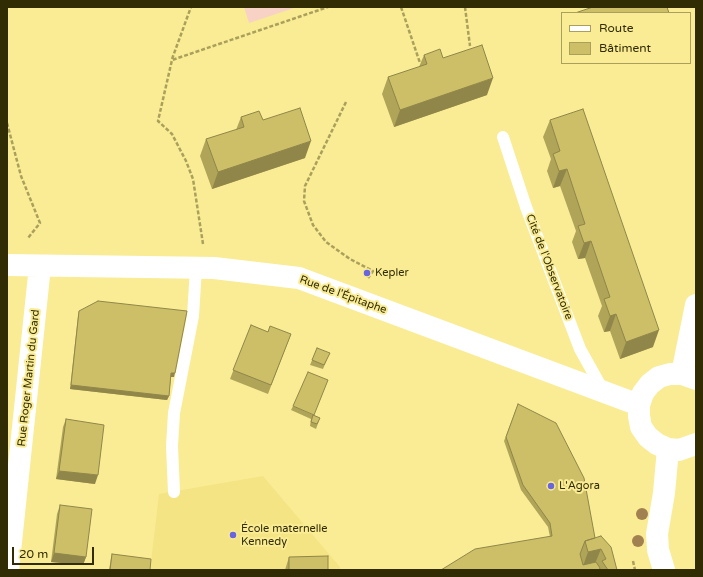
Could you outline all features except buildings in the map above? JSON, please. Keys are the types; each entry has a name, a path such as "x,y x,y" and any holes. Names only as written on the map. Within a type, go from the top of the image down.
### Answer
{"street":[{"name":"Rue de l'Épitaphe","path":"7,265 214,268 299,278 639,405"},
{"name":"Rue Roger Martin du Gard","path":"8,570 12,489 40,266"},
{"path":"696,305 689,376 670,374 659,377 650,384 643,393 639,405 638,416 642,427 653,441 668,449 679,450 696,444"},
{"path":"664,570 658,550 657,534 664,493 668,449"}],"lane":[{"name":"Cité de l'Observatoire","path":"503,137 526,207 580,349 604,392"},
{"path":"174,492 172,446 174,413 193,316 196,268"}],"path":[{"path":"191,7 172,60 158,121 172,134 186,161 193,179 203,247"},
{"path":"172,60 328,7"},
{"path":"401,7 420,63"},
{"path":"465,7 470,46"},
{"path":"346,102 305,186 304,201 313,226 326,242 350,259 373,271 366,281"},
{"path":"7,123 21,176 40,223 28,238"}],"shaded area":[{"path":"244,7 297,7 249,23"},
{"name":"École maternelle Kennedy","path":"263,476 340,567 340,570 150,570 159,494"}],"place":[{"name":"Kepler","path":"367,273"},
{"name":"L'Agora","path":"551,486"},
{"name":"École maternelle Kennedy","path":"233,535"}]}
